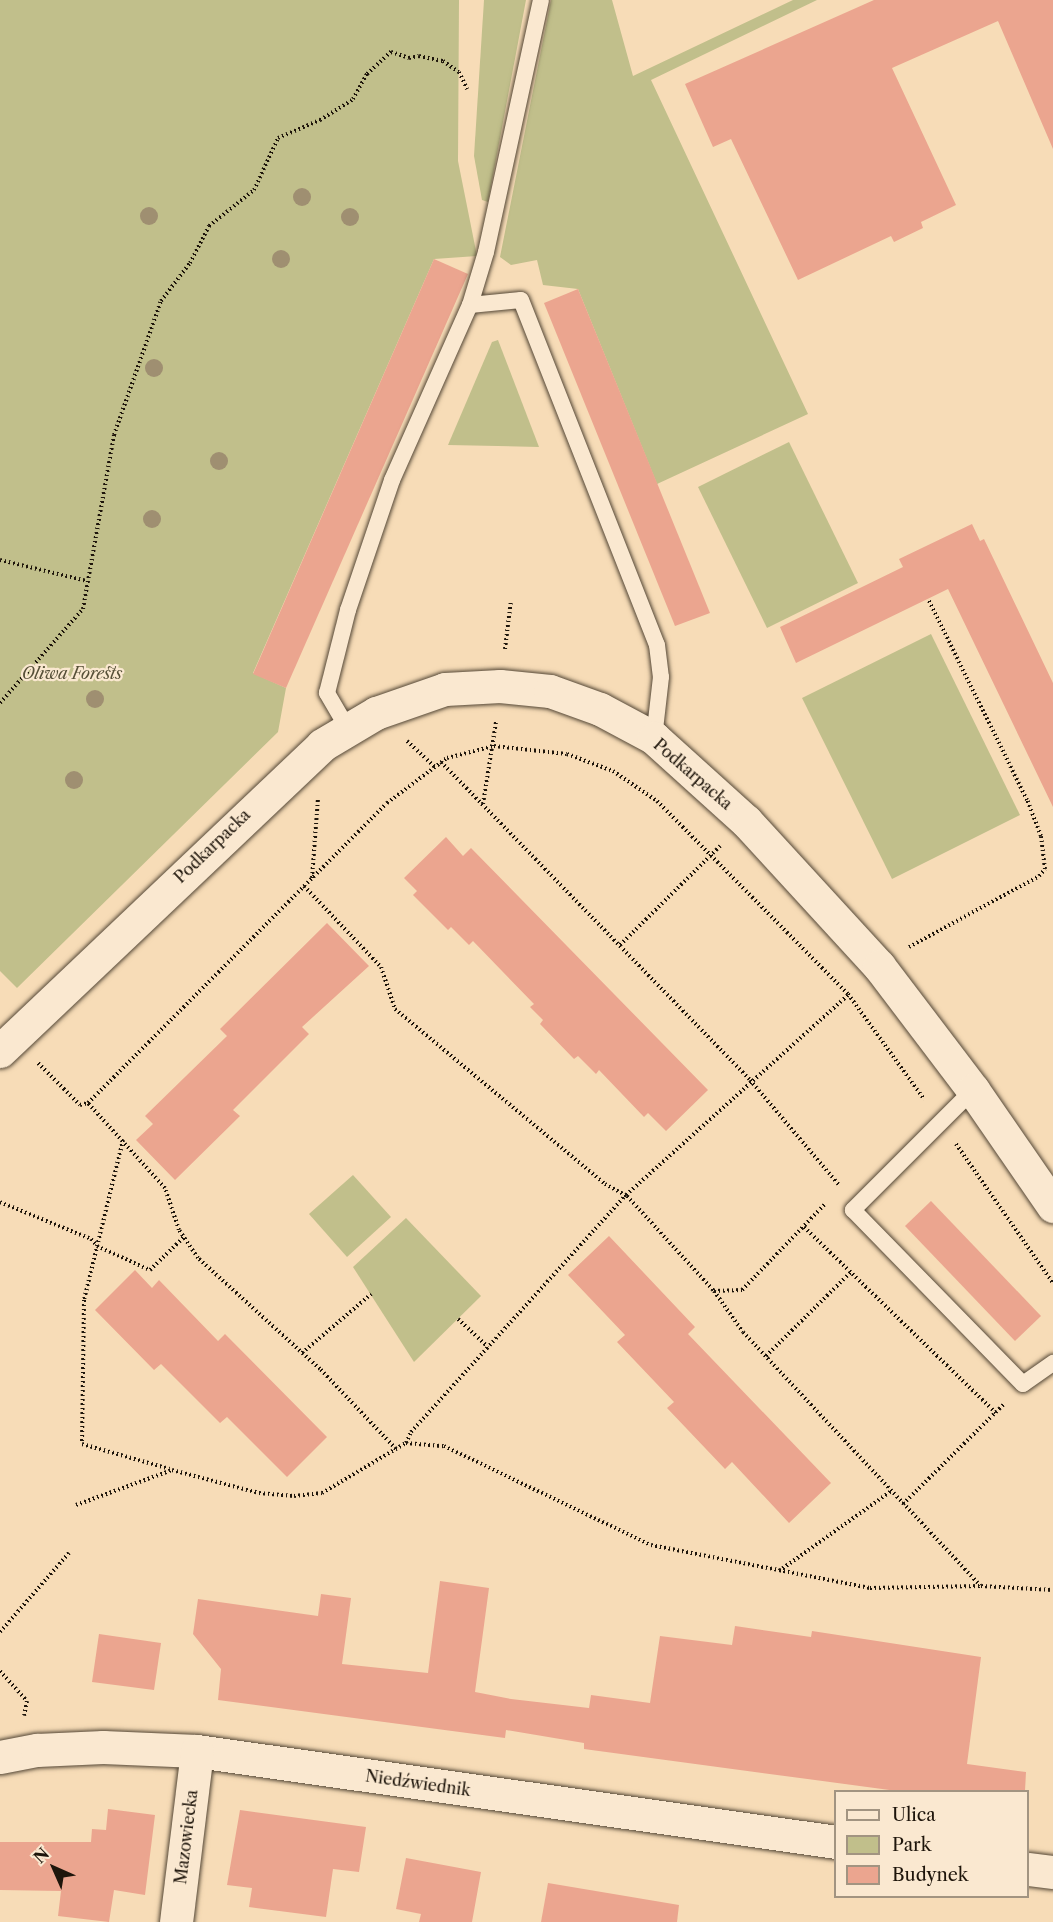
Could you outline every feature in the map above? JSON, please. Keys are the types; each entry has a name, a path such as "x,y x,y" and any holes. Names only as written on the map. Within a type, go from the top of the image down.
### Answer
{"street":[{"name":"Podkarpacka","path":"6,1045 335,737 376,713 445,689 500,686 550,691 600,709 654,738 746,822 879,966 973,1090 1053,1206"},
{"name":"Niedźwiednik","path":"0,1757 37,1750 103,1747 197,1751 834,1842"},
{"name":"Mazowiecka","path":"176,1922 197,1751"},
{"path":"1029,1869 1053,1872"}],"lane":[{"path":"335,737 327,693 348,610 392,480 470,305 486,252 541,0"},
{"path":"470,305 521,300 657,645 661,677 654,738"},
{"path":"973,1090 853,1210 1023,1384 1053,1363"}],"path":[{"path":"0,703 83,609 114,435 151,338 161,301 190,263 209,226 254,190 278,138 320,120 353,99 367,74 391,52 409,58 419,56 443,61 459,72 467,89"},
{"path":"0,560 87,580"},
{"path":"123,1139 84,1300 82,1444 259,1493 294,1496 322,1493 406,1443 488,1347 626,1195 750,1080 879,966 1039,876 1045,869 1041,836 1027,800 928,599"},
{"path":"312,879 335,737"},
{"path":"6,1045 80,1105 88,1103 387,803 441,762 494,746 567,754 613,771 657,801 712,854 848,994 1053,1283"},
{"path":"483,804 494,746"},
{"path":"441,762 750,1080 841,1187"},
{"path":"620,945 746,822"},
{"path":"304,886 381,967 395,1009 605,1184 626,1195 686,1258 766,1356 981,1586"},
{"path":"88,1103 165,1188 184,1237 198,1258 386,1433 396,1449"},
{"path":"0,1202 91,1239 97,1246 150,1270 184,1237"},
{"path":"804,1227 996,1413"},
{"path":"766,1356 851,1272"},
{"path":"302,1353 371,1294"},
{"path":"458,1319 488,1347"},
{"path":"903,1503 1023,1384"},
{"path":"406,1443 444,1446 651,1545 870,1588 981,1586 1053,1590"},
{"path":"76,1505 171,1470"},
{"path":"778,1571 891,1491"},
{"path":"0,1632 69,1553"},
{"path":"0,1671 27,1701 23,1722"}],"green space":[{"name":"Oliwa Forests","path":"0,0 459,0 458,161 477,256 434,259 253,673 286,688 278,732 17,988 0,971"},
{"path":"484,0 526,0 488,202 482,200 474,156"},
{"path":"551,0 612,0 633,76 793,0 817,0 651,80 808,414 657,484 578,289 543,285 537,260 511,265 500,257"},
{"path":"498,340 539,447 448,445 492,342"},
{"path":"789,442 858,583 767,628 698,487"},
{"path":"931,634 1020,815 892,879 802,698"},
{"path":"353,1175 391,1217 347,1257 309,1214"},
{"path":"406,1218 481,1296 414,1362 353,1267"}],"building":[{"path":"874,0 1053,0 1053,149 998,21 892,68 956,205 921,222 923,228 894,242 891,236 798,280 731,139 713,147 685,84"},
{"path":"434,259 468,274 286,688 253,674"},
{"path":"578,289 710,613 675,626 544,303"},
{"path":"972,524 980,541 984,539 1053,683 1053,807 948,589 796,663 780,627 903,567 899,559"},
{"path":"446,837 463,856 471,848 708,1090 666,1131 648,1113 644,1117 599,1070 596,1074 578,1056 574,1059 540,1024 543,1020 530,1007 534,1004 473,941 469,945 451,927 448,930 413,895 417,891 404,878"},
{"path":"327,923 369,966 302,1027 309,1034 233,1110 240,1116 175,1180 136,1140 153,1124 145,1116 227,1036 220,1029"},
{"path":"931,1201 1041,1316 1015,1341 905,1226"},
{"path":"609,1236 695,1327 688,1334 831,1483 789,1523 732,1462 725,1469 667,1408 674,1402 617,1342 625,1335 568,1275"},
{"path":"135,1270 152,1288 159,1280 218,1341 225,1334 327,1437 287,1477 227,1417 220,1423 161,1364 154,1370 95,1310"},
{"path":"440,1581 489,1588 475,1692 511,1699 589,1708 591,1695 650,1703 660,1636 732,1645 735,1626 811,1637 812,1631 981,1657 967,1764 1026,1772 1025,1790 890,1790 584,1749 584,1743 506,1730 505,1738 218,1700 221,1669 193,1634 198,1599 318,1616 321,1594 351,1598 342,1664 428,1673"},
{"path":"99,1634 161,1643 154,1690 92,1682"},
{"path":"108,1809 155,1815 145,1895 114,1890 109,1922 58,1916 61,1891 0,1890 0,1842 91,1842 92,1829 106,1830"},
{"path":"240,1810 366,1827 359,1872 333,1869 326,1917 249,1907 252,1888 227,1885"},
{"path":"406,1858 481,1872 472,1922 419,1922 421,1914 396,1909"},
{"path":"548,1883 679,1905 677,1922 541,1922"}]}
